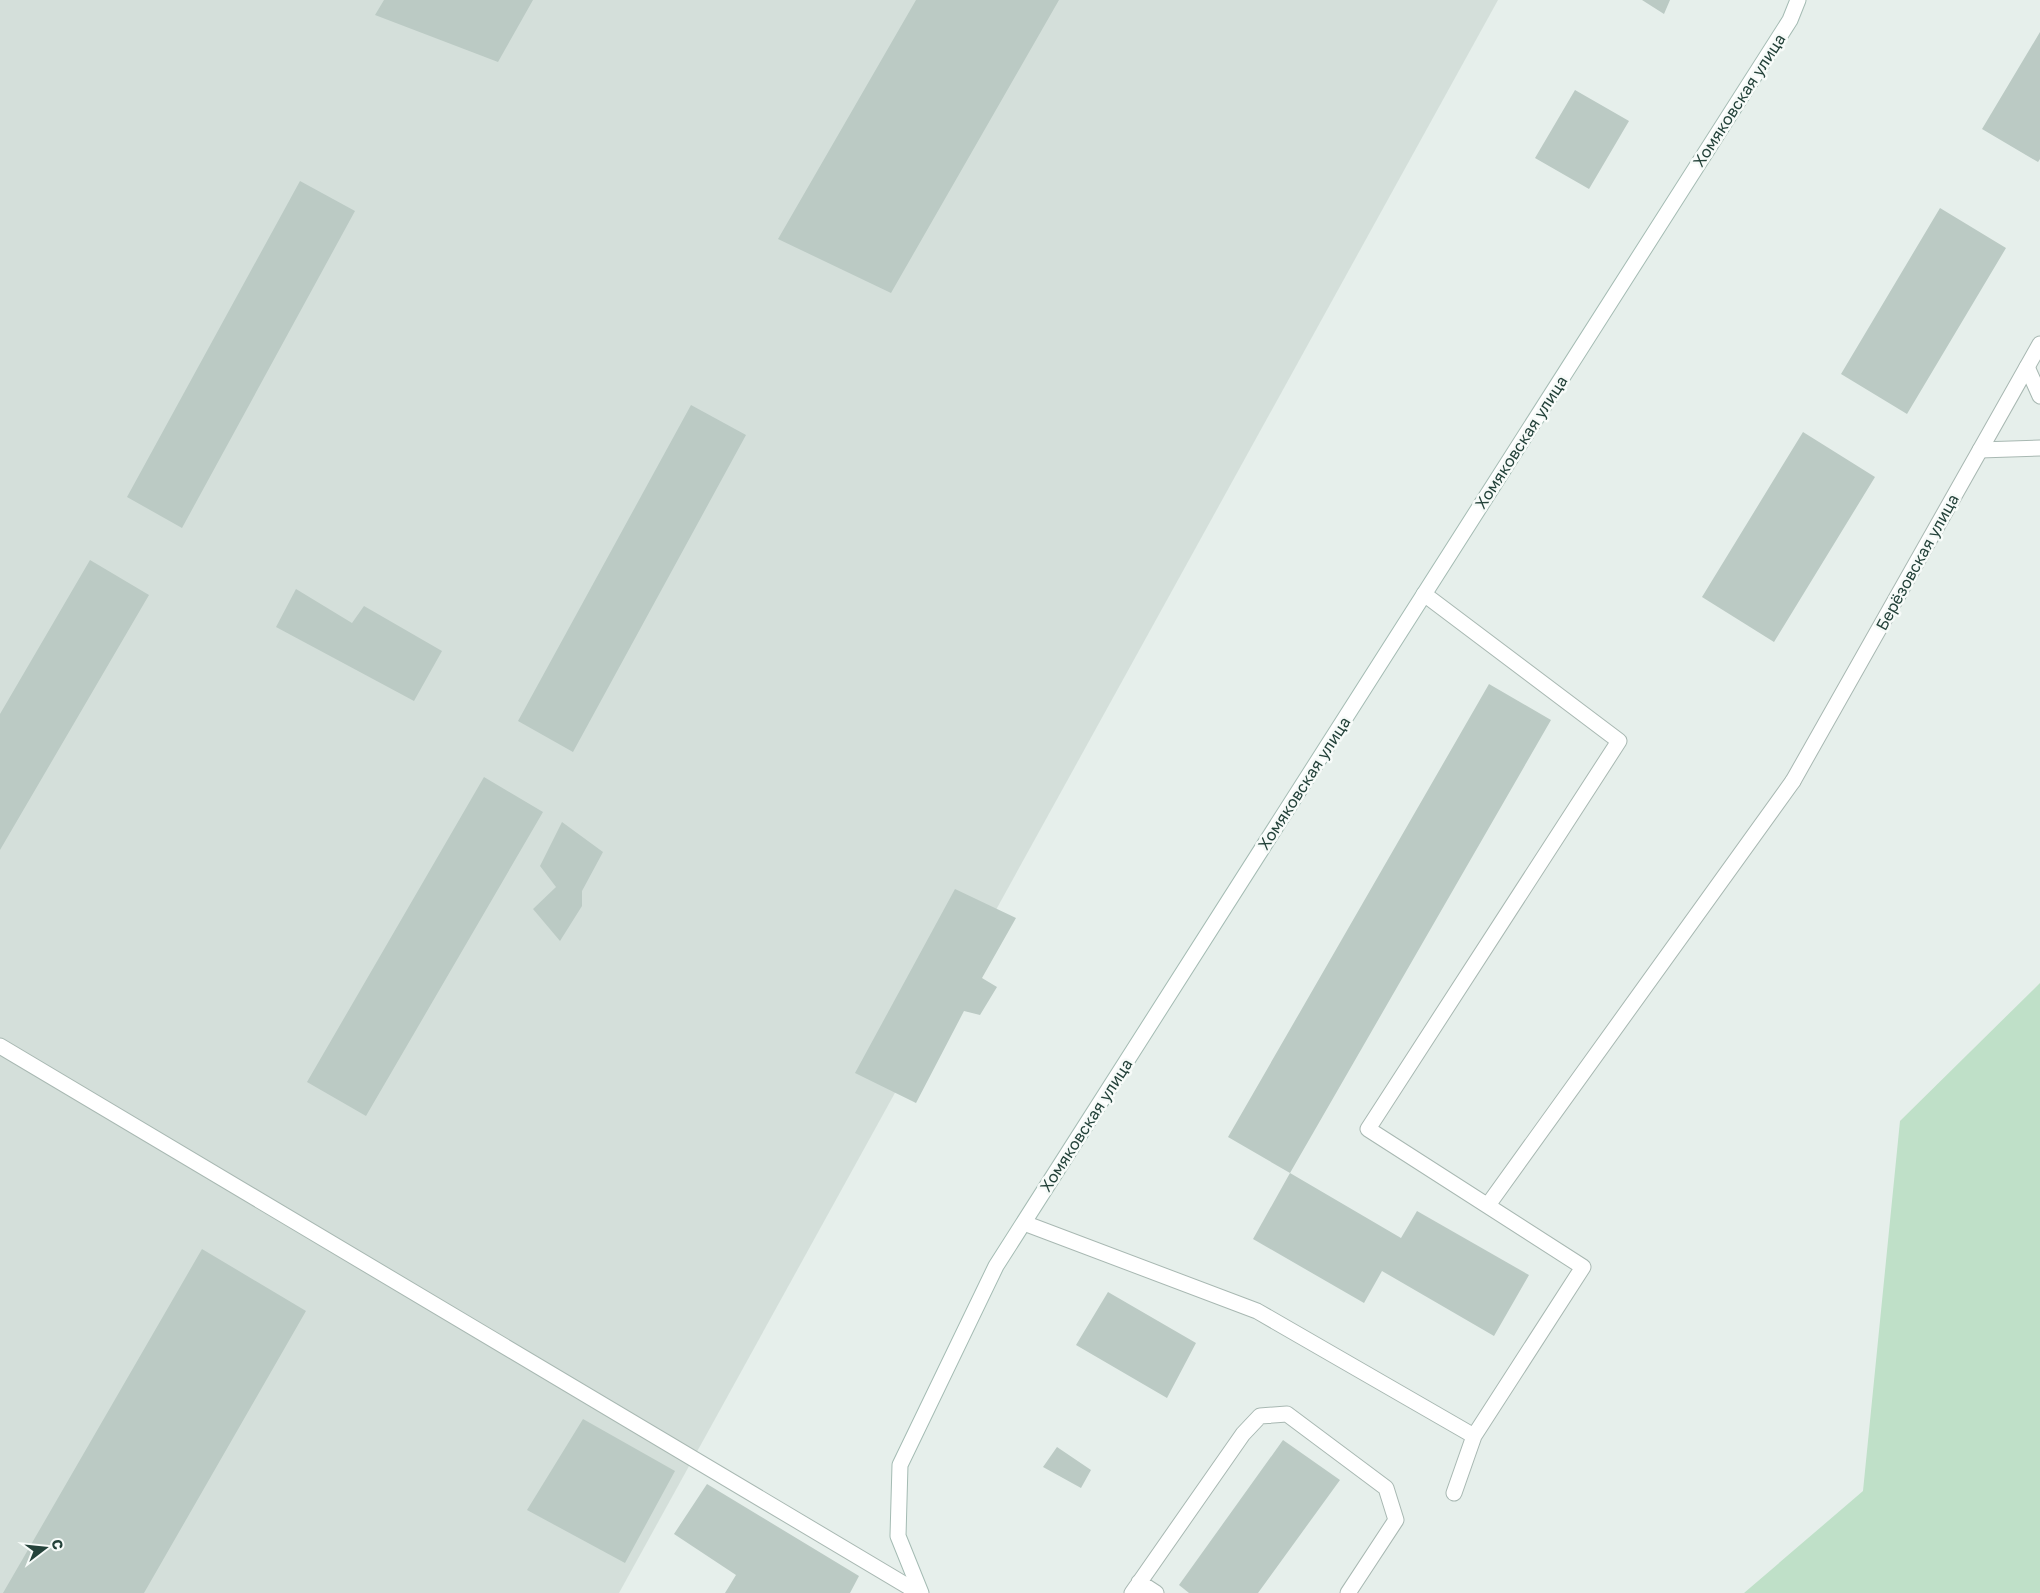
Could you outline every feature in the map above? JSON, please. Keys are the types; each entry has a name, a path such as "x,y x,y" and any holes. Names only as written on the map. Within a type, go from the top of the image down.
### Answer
{"street":[{"name":"Хомяковская улица","path":"920,1593 898,1536 900,1465 996,1266 1790,20 1798,0"},
{"name":"Берёзовская улица","path":"1488,1206 1793,780 2040,344"},
{"path":"2027,367 2040,396"},
{"path":"1980,450 2040,448"},
{"path":"1424,594 1619,742 1368,1129 1583,1267 1474,1436 1454,1493"},
{"path":"0,1046 920,1593"},
{"path":"1024,1223 1257,1311 1474,1436"},
{"path":"1156,1593 1136,1588 1243,1434 1260,1416 1287,1414 1386,1488 1396,1520 1348,1593"}],"shaded area":[{"path":"0,0 1498,0 619,1593 0,1593"}],"green space":[{"path":"2040,983 2040,1593 1744,1593 1863,1491 1900,1121"}],"building":[{"path":"384,0 533,0 498,62 375,15"},
{"path":"916,0 1059,0 891,293 778,239"},
{"path":"1642,0 1670,0 1664,14"},
{"path":"2040,32 2040,159 2038,162 1982,129"},
{"path":"1575,90 1629,121 1589,189 1535,158"},
{"path":"300,181 355,211 182,528 127,497"},
{"path":"1940,208 2006,248 1907,414 1841,374"},
{"path":"691,405 746,435 573,752 518,721"},
{"path":"1803,432 1875,477 1774,642 1702,597"},
{"path":"90,560 149,595 0,850 0,714"},
{"path":"296,589 352,623 364,606 442,651 414,701 276,627"},
{"path":"1489,684 1551,720 1290,1173 1228,1137"},
{"path":"484,777 543,812 366,1116 307,1082"},
{"path":"562,822 603,852 582,891 582,906 560,941 533,909 556,887 540,866"},
{"path":"955,889 1016,918 982,978 997,987 980,1015 964,1011 916,1103 855,1073"},
{"path":"1290,1173 1401,1238 1417,1211 1529,1275 1494,1336 1382,1271 1364,1303 1253,1239"},
{"path":"202,1249 306,1311 144,1593 3,1593"},
{"path":"1108,1292 1196,1343 1167,1398 1076,1345"},
{"path":"583,1419 675,1471 625,1563 527,1510"},
{"path":"1283,1440 1340,1480 1258,1593 1189,1593 1179,1585"},
{"path":"1057,1447 1091,1470 1081,1488 1043,1467"},
{"path":"707,1484 859,1576 850,1593 725,1593 736,1575 674,1534"}]}
